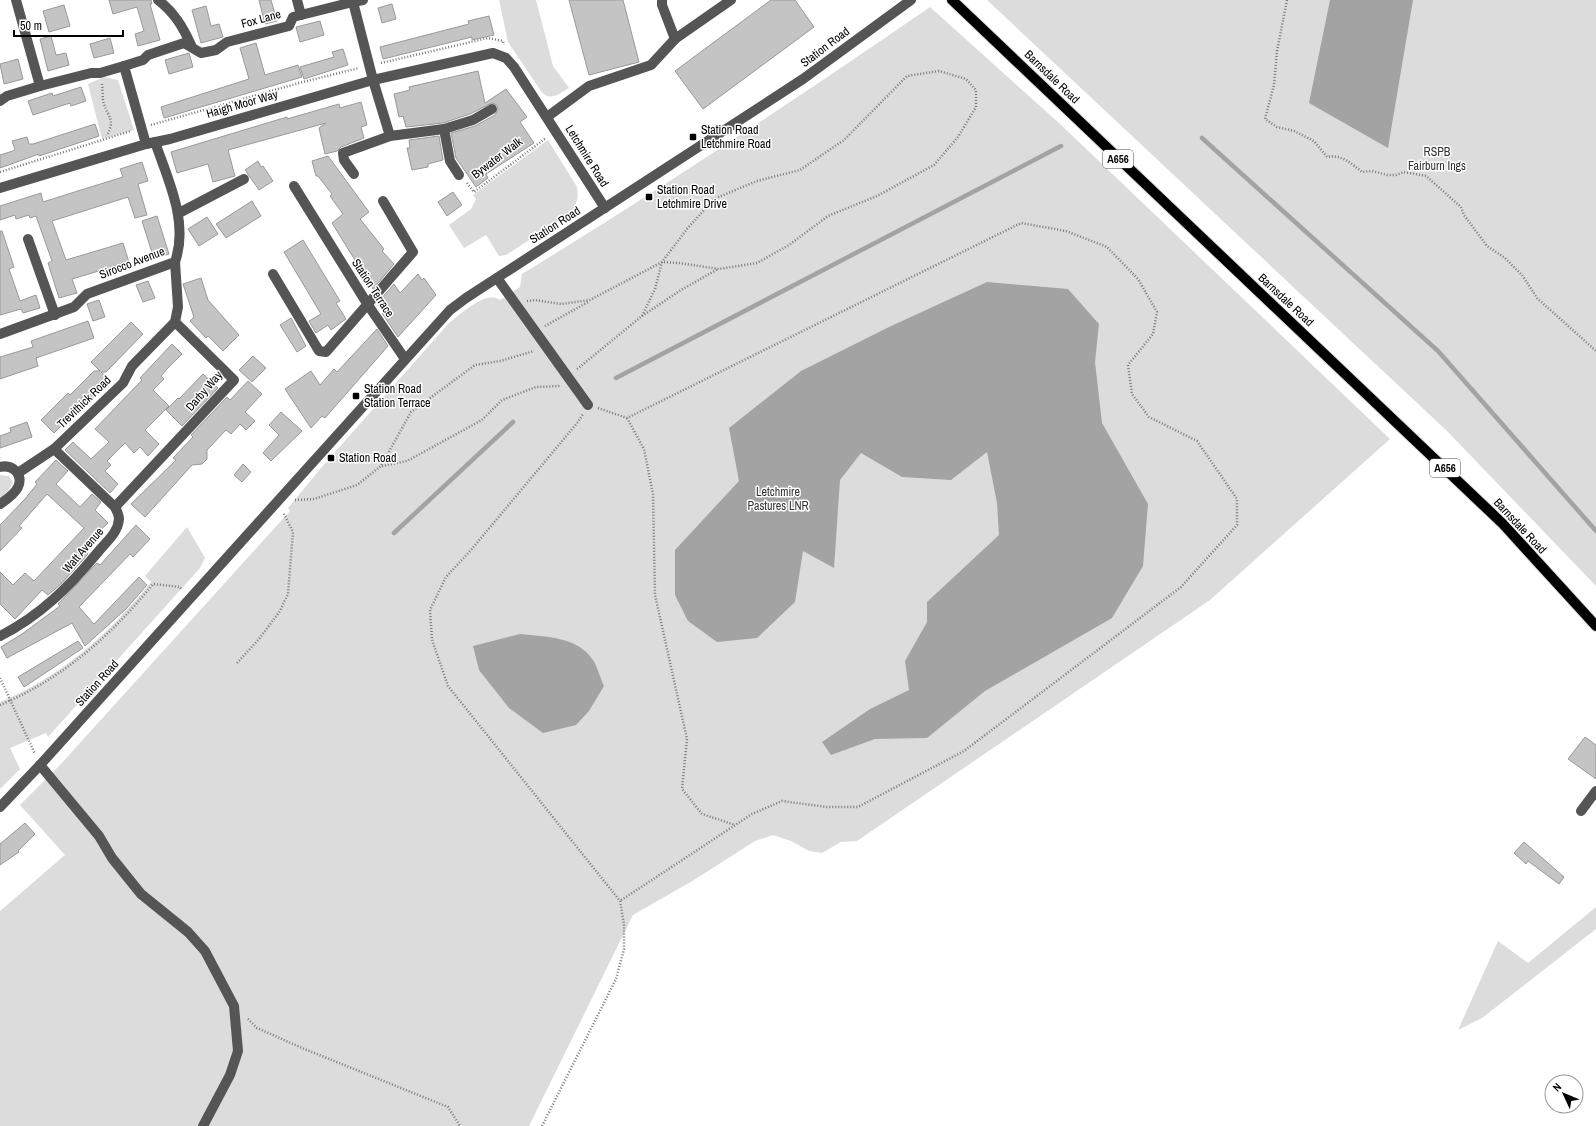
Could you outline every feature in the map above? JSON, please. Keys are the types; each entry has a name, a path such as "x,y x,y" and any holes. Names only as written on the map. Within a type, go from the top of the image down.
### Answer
{"main road":[{"name":"Barnsdale Road","path":"952,0 1497,519 1596,626"}],"street":[{"path":"16,0 40,86"},
{"path":"158,0 168,8 184,28 191,46"},
{"path":"297,0 301,16"},
{"path":"662,0 662,5 675,39"},
{"path":"548,117 589,86 651,65 675,39 731,0"},
{"name":"Station Road","path":"0,807 40,765 450,310 803,79 911,0"},
{"name":"Fox Lane","path":"0,101 7,96 40,86 91,73 100,73 124,66 143,60 148,55 184,43 201,53 216,50 227,42 289,26 294,17 358,1 369,66 390,136"},
{"name":"Haigh Moor Way","path":"0,188 151,143 373,80 493,53 506,58"},
{"name":"Letchmire Road","path":"506,58 548,117 605,208"},
{"path":"124,66 142,128 151,143"},
{"path":"354,174 344,160 343,153 390,136 444,129 473,120 492,109"},
{"name":"Bywater Walk","path":"444,129 450,161 459,175"},
{"name":"Sirocco Avenue","path":"0,334 74,307 87,294 174,262 179,243 179,213 151,143"},
{"path":"179,213 244,179"},
{"name":"Station Terrace","path":"294,186 321,232 405,359"},
{"path":"273,274 321,352 326,352 414,252 383,201"},
{"path":"28,239 55,315"},
{"path":"174,262 178,308 175,322"},
{"path":"497,278 588,405"},
{"name":"Trevithick Road","path":"18,473 54,449 123,383 132,366 175,322"},
{"name":"Darby Way","path":"115,507 234,380 175,322"},
{"path":"54,449 115,507"},
{"path":"0,467 11,467 18,473 20,483 18,487 0,504"},
{"name":"Watt Avenue","path":"0,636 39,612 75,580 115,532 119,518 115,507"},
{"path":"40,765 95,831 112,858 141,894 188,932 205,950 234,1006 238,1051 230,1075 203,1126"},
{"path":"1581,811 1596,791"}],"path":[{"path":"1287,0 1277,51 1274,85 1265,119 1277,126 1294,131 1314,141 1327,157 1334,155 1349,161 1362,172 1372,171 1386,175 1396,175 1404,172 1426,176 1461,207 1464,215 1487,246 1504,258 1522,275 1537,298 1596,351"},
{"path":"0,172 107,137 299,83 488,38 503,41 506,58"},
{"path":"535,332 590,300 662,262 719,269 757,263 789,245 828,216 877,196 934,165 958,137 976,107 976,90 966,79 939,71 907,76 844,140 800,170 757,180 714,199 687,229 662,262 655,289 642,316"},
{"path":"100,73 104,103 112,126 107,137"},
{"name":"Bywater Walk","path":"459,175 474,192 556,130"},
{"path":"620,901 752,814 782,801 827,807 858,807 964,752 1181,587 1237,526 1236,499 1197,441 1149,417 1132,394 1128,365 1153,334 1158,312 1138,279 1107,248 1066,231 1020,223 627,418"},
{"path":"568,376 642,316 681,290 719,269"},
{"path":"515,303 535,300 561,304 590,300"},
{"path":"237,663 272,622 280,611 288,594 293,532 278,500 314,499 358,485 381,466 411,412 475,365 500,360 546,346"},
{"path":"381,466 407,461 482,420 502,400 536,388 561,386 578,392"},
{"path":"542,1126 616,979 624,949 624,924 620,901 448,686 432,640 430,610 446,577 471,550 578,422 588,405 627,418 644,449 653,494 655,595 687,739 682,789 702,814 736,825"},
{"path":"0,705 10,701 64,670 89,651 112,631 153,584 180,587 191,596"},
{"path":"0,678 40,765"},
{"path":"234,1006 257,1028 302,1048 448,1107 460,1126"}],"green space":[{"path":"499,0 536,0 553,66 569,88 555,96 548,96 541,91 508,42"},
{"name":"RSPB Fairburn Ings","path":"987,0 1596,0 1596,586 1447,431"},
{"name":"Letchmire Pastures LNR","path":"930,7 1060,124 1390,439 1210,600 857,841 841,842 822,853 809,851 791,841 773,835 755,841 694,880 633,915 529,1126 0,1126 0,911 65,855 20,805 60,765 290,511 288,508 321,468 449,323 481,300 495,297 500,300 520,287 522,274 728,143"},
{"path":"104,77 118,80 134,130 102,139 88,84"},
{"path":"548,140 577,187 578,195 575,206 571,212 506,255 499,256 486,235 464,248 449,225 471,209 476,199 473,195"},
{"path":"0,475 9,476 13,482 8,491 0,498"},
{"path":"187,527 205,558 200,568 48,737 46,733 10,748 20,769 0,789 0,702 44,680 83,652 101,636 119,619 151,582 145,576"},
{"path":"1596,907 1596,929 1482,1018 1458,1030 1498,941 1528,963"}],"shaded area":[{"path":"1330,0 1413,0 1388,148 1309,103"},
{"path":"987,282 1068,289 1099,324 1095,362 1102,423 1148,504 1143,566 1112,618 985,691 927,738 875,739 831,755 822,742 870,709 909,690 905,661 927,622 927,602 999,535 997,503 987,452 951,480 902,477 861,453 840,480 834,568 803,551 795,602 757,638 717,642 688,621 675,595 675,550 739,481 729,428 801,371 889,327"},
{"path":"520,634 550,637 570,642 586,652 593,660 604,686 589,711 576,725 543,733 509,708 479,670 473,646"}],"building":[{"path":"109,0 151,0 152,4 150,4 160,40 138,46 135,34 144,31 137,7 113,14"},
{"path":"259,0 271,0 277,21 265,24"},
{"path":"569,0 623,0 639,62 589,75"},
{"path":"771,0 795,0 814,27 703,109 675,71"},
{"path":"392,4 396,19 382,23 378,8"},
{"path":"64,5 70,26 49,32 43,11"},
{"path":"206,6 211,26 219,24 223,37 201,43 192,10"},
{"path":"489,16 494,35 472,40 472,37 383,59 380,47 469,24 468,21"},
{"path":"320,21 324,35 300,42 296,27"},
{"path":"51,36 56,55 66,53 69,65 48,71 40,39"},
{"path":"110,38 114,53 94,58 90,44"},
{"path":"256,43 265,75 298,65 302,77 164,118 161,107 249,79 240,48"},
{"path":"343,49 348,65 304,79 300,67 334,57 332,52"},
{"path":"189,53 193,67 169,74 165,60"},
{"path":"18,59 23,79 4,84 0,64"},
{"path":"478,71 485,103 506,89 527,117 520,122 534,143 486,174 488,178 476,187 456,158 451,133 475,126 495,115 498,109 497,105 492,103 470,114 443,123 406,127 403,116 399,117 394,94 410,90 409,87"},
{"path":"81,87 86,101 71,106 70,103 33,115 28,101 52,93 53,96"},
{"path":"361,102 367,125 361,127 364,138 341,147 337,151 325,154 319,128 326,123 228,150 235,176 213,182 208,164 177,173 171,152 287,117 287,119 339,104 340,108"},
{"path":"95,124 99,136 39,156 39,154 0,168 0,155 15,149 12,141 27,137 29,144 33,144"},
{"path":"439,136 443,160 428,164 428,167 412,170 407,148 410,148 409,140"},
{"path":"328,156 369,212 360,219 384,249 382,251 394,264 373,289 332,223 343,214 330,196 332,194 318,176 316,176 312,161"},
{"path":"258,161 273,181 259,190 245,170"},
{"path":"142,162 148,181 138,184 147,215 135,218 128,197 52,221 66,260 123,243 129,262 72,279 77,293 59,298 48,263 52,261 36,216 30,218 29,215 16,219 15,215 0,220 0,206 41,193 43,202 123,177 120,169"},
{"path":"453,192 462,205 447,216 438,202"},
{"path":"252,201 261,216 226,238 216,224"},
{"path":"157,216 169,254 154,259 142,221"},
{"path":"207,217 218,234 199,246 188,229"},
{"path":"0,231 2,231 14,267 9,269 20,301 36,295 40,308 23,313 21,309 0,315"},
{"path":"303,240 340,301 336,303 346,319 331,330 328,325 316,333 309,321 321,314 284,252"},
{"path":"418,274 422,280 424,278 436,295 398,337 382,313 385,310 380,300 394,284 400,293"},
{"path":"201,278 208,300 239,335 223,351 208,336 206,338 190,321 194,317 183,284"},
{"path":"148,281 155,298 143,302 136,285"},
{"path":"99,300 105,317 93,321 87,304"},
{"path":"291,318 306,346 297,352 280,325"},
{"path":"88,321 94,338 36,358 38,366 0,379 0,357 33,347 31,341"},
{"path":"131,322 143,334 106,372 101,372 110,380 83,408 81,406 54,433 41,420 68,393 70,395 94,371 100,371 91,362"},
{"path":"377,329 388,346 325,418 322,416 311,428 285,389 311,371 320,385 334,369 337,372"},
{"path":"172,344 182,354 161,376 164,379 153,390 169,406 145,430 159,444 148,456 140,447 134,453 125,443 107,461 111,465 105,471 118,484 110,493 65,450 73,442 91,459 109,442 95,429 142,380 140,378"},
{"path":"253,356 266,368 252,382 239,370"},
{"path":"203,374 218,388 182,426 166,410"},
{"path":"248,381 262,394 245,412 255,421 246,430 240,424 231,434 226,430 207,450 207,459 202,464 192,465 145,517 131,504 176,460 173,458 193,437 191,435 227,397 230,400"},
{"path":"281,412 302,431 271,461 263,453 279,435 269,425"},
{"path":"27,422 32,437 0,448 0,436 11,432 10,428"},
{"path":"56,460 68,471 56,484 80,507 92,494 101,502 95,510 108,523 81,548 88,554 61,584 48,595 42,590 15,619 0,604 0,572 13,585 25,573 34,581 84,528 47,494 19,526 22,528 0,551 0,525 25,499 37,484 35,482"},
{"path":"243,464 251,472 242,482 234,475"},
{"path":"136,525 150,539 133,557 130,554 79,607 94,624 139,577 147,585 126,609 85,646 72,623 7,658 1,647 22,634 60,606 58,604 97,563 100,565"},
{"path":"78,641 83,648 24,687 18,677"},
{"path":"1585,737 1596,745 1596,779 1568,759"},
{"path":"25,823 35,834 18,851 19,852 0,865 0,844"},
{"path":"1524,842 1564,877 1559,884 1528,861 1526,864 1514,853"}],"waterway":[{"path":"1202,138 1438,351 1596,531"},
{"path":"616,378 1061,146"},
{"path":"394,533 513,422"}],"place":[{"name":"Station Road Letchmire Road","path":"693,137"},
{"name":"Station Road Letchmire Drive","path":"649,197"},
{"name":"Station Road Station Terrace","path":"356,396"},
{"name":"Station Road","path":"331,458"}]}
